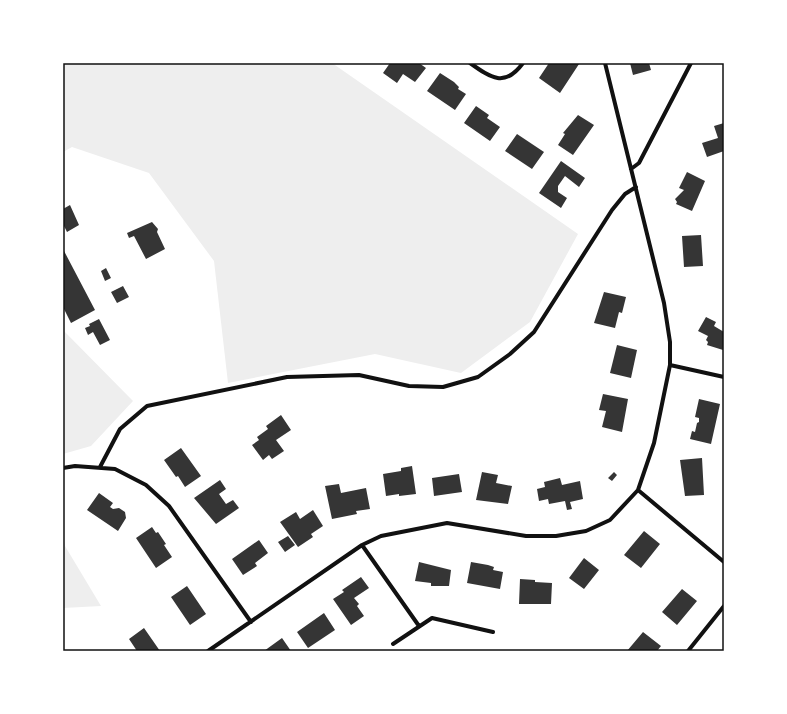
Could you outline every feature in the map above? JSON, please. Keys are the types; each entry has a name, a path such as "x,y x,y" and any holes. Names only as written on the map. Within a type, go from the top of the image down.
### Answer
{"street":[{"path":"470,63 488,76 504,79 516,73 523,63"},
{"path":"208,651 362,545 381,536 447,523 526,536 556,536 586,531 610,520 638,490 654,443 670,365 670,342 664,303 605,63"},
{"path":"632,169 639,163 691,63"},
{"path":"100,467 120,429 146,406 287,377 358,375 409,386 443,387 478,377 510,354 534,332 612,210 625,194 636,187"},
{"path":"670,365 724,377"},
{"path":"63,468 75,466 115,469 146,485 169,506 251,622"},
{"path":"638,490 724,562"},
{"path":"362,545 419,626"},
{"path":"688,651 724,606"},
{"path":"393,644 432,618 493,632"}],"shaded area":[{"path":"63,63 332,63 578,234 530,322 461,373 375,354 228,383 214,261 149,173 72,147 63,152"},
{"path":"63,330 133,401 91,446 63,454"},
{"path":"63,537 65,546 101,606 63,608"}],"building":[{"path":"390,63 419,63 426,68 415,82 403,74 397,83 383,73"},
{"path":"549,63 579,64 560,93 539,78"},
{"path":"630,63 649,63 651,70 633,75"},
{"path":"440,73 454,82 459,87 458,89 466,94 455,110 427,91"},
{"path":"476,106 489,115 487,118 500,127 490,141 464,123"},
{"path":"578,115 594,125 573,155 558,145 565,134 563,133"},
{"path":"724,123 724,151 707,157 702,143 718,138 714,126"},
{"path":"517,134 544,152 532,169 505,151"},
{"path":"561,161 585,178 579,187 565,176 558,186 558,192 567,198 561,208 539,193"},
{"path":"687,172 705,181 692,211 676,204 677,202 675,199 684,190 679,188"},
{"path":"70,205 79,225 67,232 63,224 63,209"},
{"path":"152,222 158,229 157,232 165,249 146,259 134,236 129,238 127,233"},
{"path":"701,235 703,266 684,267 682,236"},
{"path":"63,249 95,310 71,323 63,307"},
{"path":"106,268 111,278 105,281 101,271"},
{"path":"123,286 129,297 117,303 111,292"},
{"path":"604,292 626,297 622,313 619,312 615,328 594,323"},
{"path":"706,317 716,322 714,326 724,332 723,350 707,345 708,342 706,340 708,336 698,331"},
{"path":"99,319 110,340 100,345 93,332 88,335 85,328 90,326 89,324"},
{"path":"617,345 637,350 631,378 610,373"},
{"path":"603,394 628,399 622,432 602,427 606,411 599,410"},
{"path":"699,399 720,404 711,444 690,439 692,431 695,432 697,423 699,422 699,418 695,417"},
{"path":"281,415 291,430 276,440 284,451 272,459 269,455 263,460 252,445 259,440 257,437 268,429 266,426"},
{"path":"181,448 201,476 185,487 178,476 176,477 164,460"},
{"path":"702,458 704,495 685,496 680,460"},
{"path":"412,466 416,494 386,496 383,474 401,471 401,468"},
{"path":"482,472 498,475 496,483 512,486 508,504 476,500"},
{"path":"614,472 617,475 612,481 608,478"},
{"path":"459,474 462,492 434,496 432,478"},
{"path":"560,478 562,485 580,481 583,499 570,502 572,509 567,510 565,501 549,504 548,499 539,501 537,489 545,487 544,482"},
{"path":"220,480 226,489 219,494 226,504 233,500 239,508 216,524 194,498"},
{"path":"339,484 341,493 366,488 370,509 356,511 357,514 332,519 325,486"},
{"path":"99,493 113,503 110,507 113,509 119,508 125,512 126,518 118,531 87,510"},
{"path":"313,510 323,526 311,534 313,537 298,547 280,522 296,512 300,519"},
{"path":"152,527 156,533 158,532 166,544 164,545 172,557 156,568 136,538"},
{"path":"644,531 660,544 641,568 624,555"},
{"path":"288,536 295,545 285,552 278,542"},
{"path":"259,540 268,553 255,563 257,566 243,575 232,559"},
{"path":"584,558 599,570 584,589 569,578"},
{"path":"419,562 451,570 449,586 431,586 431,583 415,581"},
{"path":"471,562 488,565 494,567 493,570 503,572 500,589 467,583"},
{"path":"361,577 369,588 354,598 359,604 357,606 364,616 351,625 333,599 344,592 342,590"},
{"path":"520,579 552,583 551,604 519,604"},
{"path":"187,586 206,614 190,625 171,597"},
{"path":"682,589 697,601 677,625 662,612"},
{"path":"324,613 335,630 308,648 297,632"},
{"path":"144,628 160,651 137,651 129,639"},
{"path":"643,632 661,646 657,651 627,651"},
{"path":"282,638 291,651 264,651"}]}
